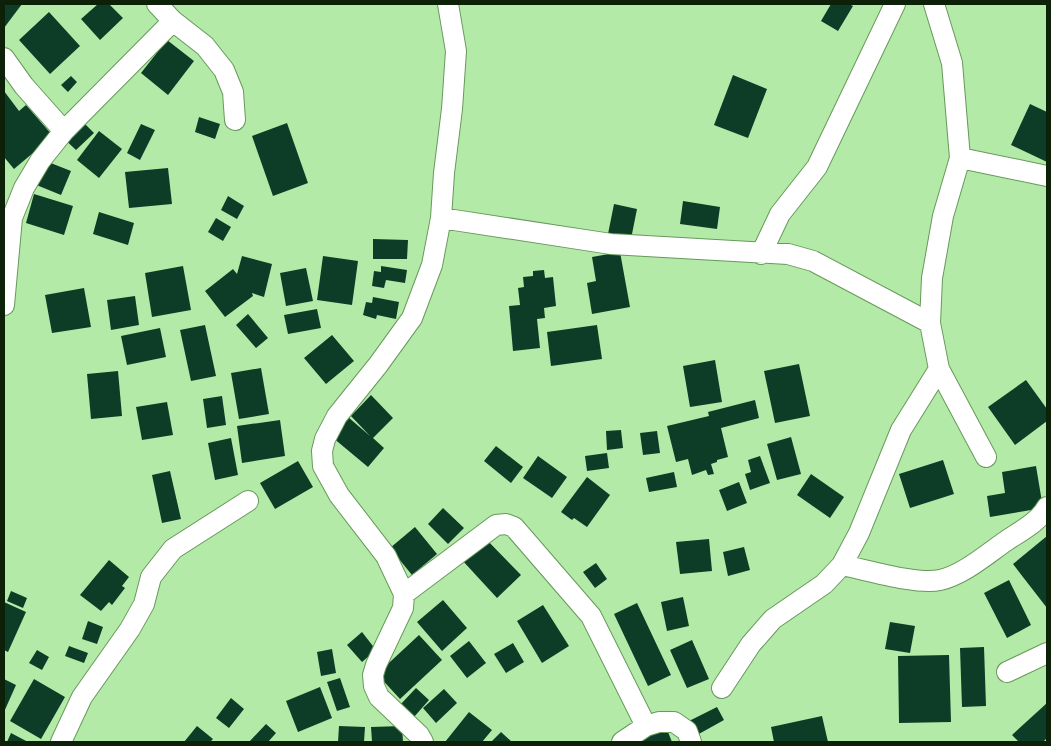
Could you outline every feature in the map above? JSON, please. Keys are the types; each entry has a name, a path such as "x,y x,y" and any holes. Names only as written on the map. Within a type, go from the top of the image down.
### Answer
{"street":[{"path":"157,4 173,21 205,46 224,70 232,92 236,120"},
{"path":"423,742 419,734 379,696 374,686 376,665 403,608 404,594 386,556 338,495 323,466 322,451 325,439 337,416 412,318 432,265 441,218 456,51 448,4"},
{"path":"761,254 780,214 817,167 895,4"},
{"path":"934,4 952,63 960,158 943,216 932,278 930,323 939,368 986,457"},
{"path":"4,304 12,218 24,188 40,160 64,131 173,21"},
{"path":"4,58 24,86 64,131"},
{"path":"960,158 1047,176"},
{"path":"441,218 611,244 761,254 788,254 813,261 930,323"},
{"path":"722,688 750,644 773,618 824,584 842,565 859,533 901,430 939,368"},
{"path":"61,742 82,697 130,629 144,604 151,578 173,549 248,501"},
{"path":"842,565 922,582 940,580 957,574 1020,532 1045,512 1047,508"},
{"path":"404,594 496,525 506,524 514,527 591,616 646,726"},
{"path":"1007,672 1047,653"},
{"path":"622,742 646,726 659,722 674,722 686,731 692,742"}],"building":[{"path":"4,4 22,4 4,28"},
{"path":"98,4 109,4 123,18 100,40 81,19"},
{"path":"831,4 849,4 853,6 838,31 821,21"},
{"path":"49,12 80,46 50,74 19,40"},
{"path":"167,40 194,61 168,95 141,73"},
{"path":"733,75 767,89 748,138 714,125"},
{"path":"71,76 77,82 68,92 61,85"},
{"path":"4,91 19,111 26,105 53,136 14,169 4,157"},
{"path":"1030,104 1047,112 1047,162 1011,145"},
{"path":"77,116 94,133 76,150 59,134"},
{"path":"199,117 220,124 215,139 195,132"},
{"path":"287,123 308,183 273,196 252,136"},
{"path":"141,124 155,130 140,160 127,153"},
{"path":"99,131 122,149 99,178 77,160"},
{"path":"43,160 71,171 61,195 34,184"},
{"path":"168,168 172,204 129,208 125,172"},
{"path":"34,194 73,206 64,235 26,223"},
{"path":"228,196 244,206 237,219 221,210"},
{"path":"683,201 720,207 717,229 680,224"},
{"path":"614,204 637,209 630,244 607,239"},
{"path":"99,212 134,223 128,245 93,234"},
{"path":"216,218 231,227 223,241 208,232"},
{"path":"373,239 408,240 407,259 373,259"},
{"path":"620,252 630,307 592,314 587,283 596,281 592,257"},
{"path":"242,256 272,264 264,297 252,293 253,296 225,317 205,291 233,269 237,274"},
{"path":"323,256 358,261 352,305 317,300"},
{"path":"183,266 191,310 152,317 145,273"},
{"path":"381,266 407,270 405,283 386,280 384,288 372,286 374,271 381,272"},
{"path":"306,268 313,301 286,306 280,273"},
{"path":"544,270 545,278 553,277 556,306 544,308 545,318 537,319 540,348 513,351 509,306 520,305 518,288 524,287 523,277 533,276 533,271"},
{"path":"84,288 91,327 52,333 45,295"},
{"path":"135,296 139,325 111,330 107,300"},
{"path":"373,297 399,302 396,319 377,315 376,319 363,315 366,302 372,303"},
{"path":"317,309 321,328 288,334 284,315"},
{"path":"248,314 268,338 256,348 236,325"},
{"path":"205,325 216,376 191,381 180,330"},
{"path":"597,325 602,359 551,366 547,332"},
{"path":"160,328 166,357 127,365 121,336"},
{"path":"332,335 354,361 326,384 304,358"},
{"path":"715,360 722,402 690,407 683,366"},
{"path":"799,364 810,416 775,423 764,371"},
{"path":"261,368 269,414 239,419 231,373"},
{"path":"118,371 122,416 91,419 87,374"},
{"path":"1026,380 1047,409 1047,421 1015,445 988,407"},
{"path":"371,395 393,418 373,438 384,448 368,467 332,437 348,417 370,436 351,416"},
{"path":"222,396 226,425 207,428 203,399"},
{"path":"755,400 759,418 721,428 728,457 711,464 714,474 708,475 706,470 692,475 688,459 676,462 667,426 709,416 708,412"},
{"path":"167,402 173,435 142,440 136,407"},
{"path":"280,420 285,456 242,463 237,426"},
{"path":"621,430 623,448 607,450 606,431"},
{"path":"657,431 660,453 643,455 640,433"},
{"path":"791,437 801,474 777,480 767,444"},
{"path":"231,438 238,475 215,480 208,443"},
{"path":"496,446 523,467 511,483 484,461"},
{"path":"607,453 609,468 587,471 585,456"},
{"path":"538,456 567,477 552,498 523,478"},
{"path":"760,456 770,483 750,490 745,474 751,472 748,460"},
{"path":"943,460 954,494 910,508 899,474"},
{"path":"298,461 313,487 275,509 260,483"},
{"path":"1036,466 1043,508 990,517 987,496 1005,493 1002,472"},
{"path":"170,471 181,519 162,523 152,475"},
{"path":"674,472 677,487 649,492 646,478"},
{"path":"811,474 844,497 830,518 797,495"},
{"path":"587,477 610,495 587,527 561,512"},
{"path":"739,482 747,503 727,511 719,490"},
{"path":"443,508 464,528 448,544 428,524"},
{"path":"415,527 437,554 412,575 390,548"},
{"path":"1047,536 1047,608 1013,564"},
{"path":"485,538 521,575 497,598 462,560"},
{"path":"709,539 712,571 680,574 676,542"},
{"path":"744,547 750,570 728,576 723,552"},
{"path":"109,560 129,577 122,586 125,588 112,605 109,602 101,611 80,595"},
{"path":"596,563 607,579 595,588 583,572"},
{"path":"1009,580 1031,625 1007,638 984,593"},
{"path":"11,591 27,598 23,608 7,601"},
{"path":"683,597 689,626 667,631 661,602"},
{"path":"443,600 467,628 442,651 417,622"},
{"path":"4,602 26,612 8,652 4,650"},
{"path":"637,603 671,675 648,686 614,614"},
{"path":"543,605 569,646 542,663 517,621"},
{"path":"88,621 103,627 97,644 82,639"},
{"path":"890,622 915,626 910,653 885,649"},
{"path":"362,632 376,650 362,662 347,645"},
{"path":"419,635 442,660 400,699 377,674"},
{"path":"692,640 709,679 687,688 670,650"},
{"path":"469,641 486,663 467,678 450,656"},
{"path":"513,643 524,662 506,673 494,654"},
{"path":"69,646 88,653 84,663 65,656"},
{"path":"984,647 986,706 962,707 960,648"},
{"path":"332,649 336,673 321,676 317,652"},
{"path":"37,650 49,657 42,670 29,663"},
{"path":"949,655 951,722 899,723 898,656"},
{"path":"340,678 350,707 337,711 327,682"},
{"path":"4,679 16,685 4,712"},
{"path":"34,679 65,697 41,739 10,721"},
{"path":"320,687 332,718 298,732 286,701"},
{"path":"416,688 429,700 414,717 400,705"},
{"path":"444,689 457,703 436,723 423,708"},
{"path":"231,698 244,709 229,728 216,718"},
{"path":"1047,703 1047,738 1043,742 1019,742 1012,735"},
{"path":"717,707 724,720 697,735 689,721"},
{"path":"469,712 492,730 482,742 445,742"},
{"path":"822,716 828,742 774,742 771,727"},
{"path":"266,724 276,733 268,742 249,742"},
{"path":"197,726 213,739 210,742 184,742"},
{"path":"339,726 365,727 364,742 338,742"},
{"path":"402,726 403,742 372,742 371,727"},
{"path":"666,727 672,742 630,742"},
{"path":"501,732 512,742 491,742"},
{"path":"11,733 28,742 7,742"}]}
